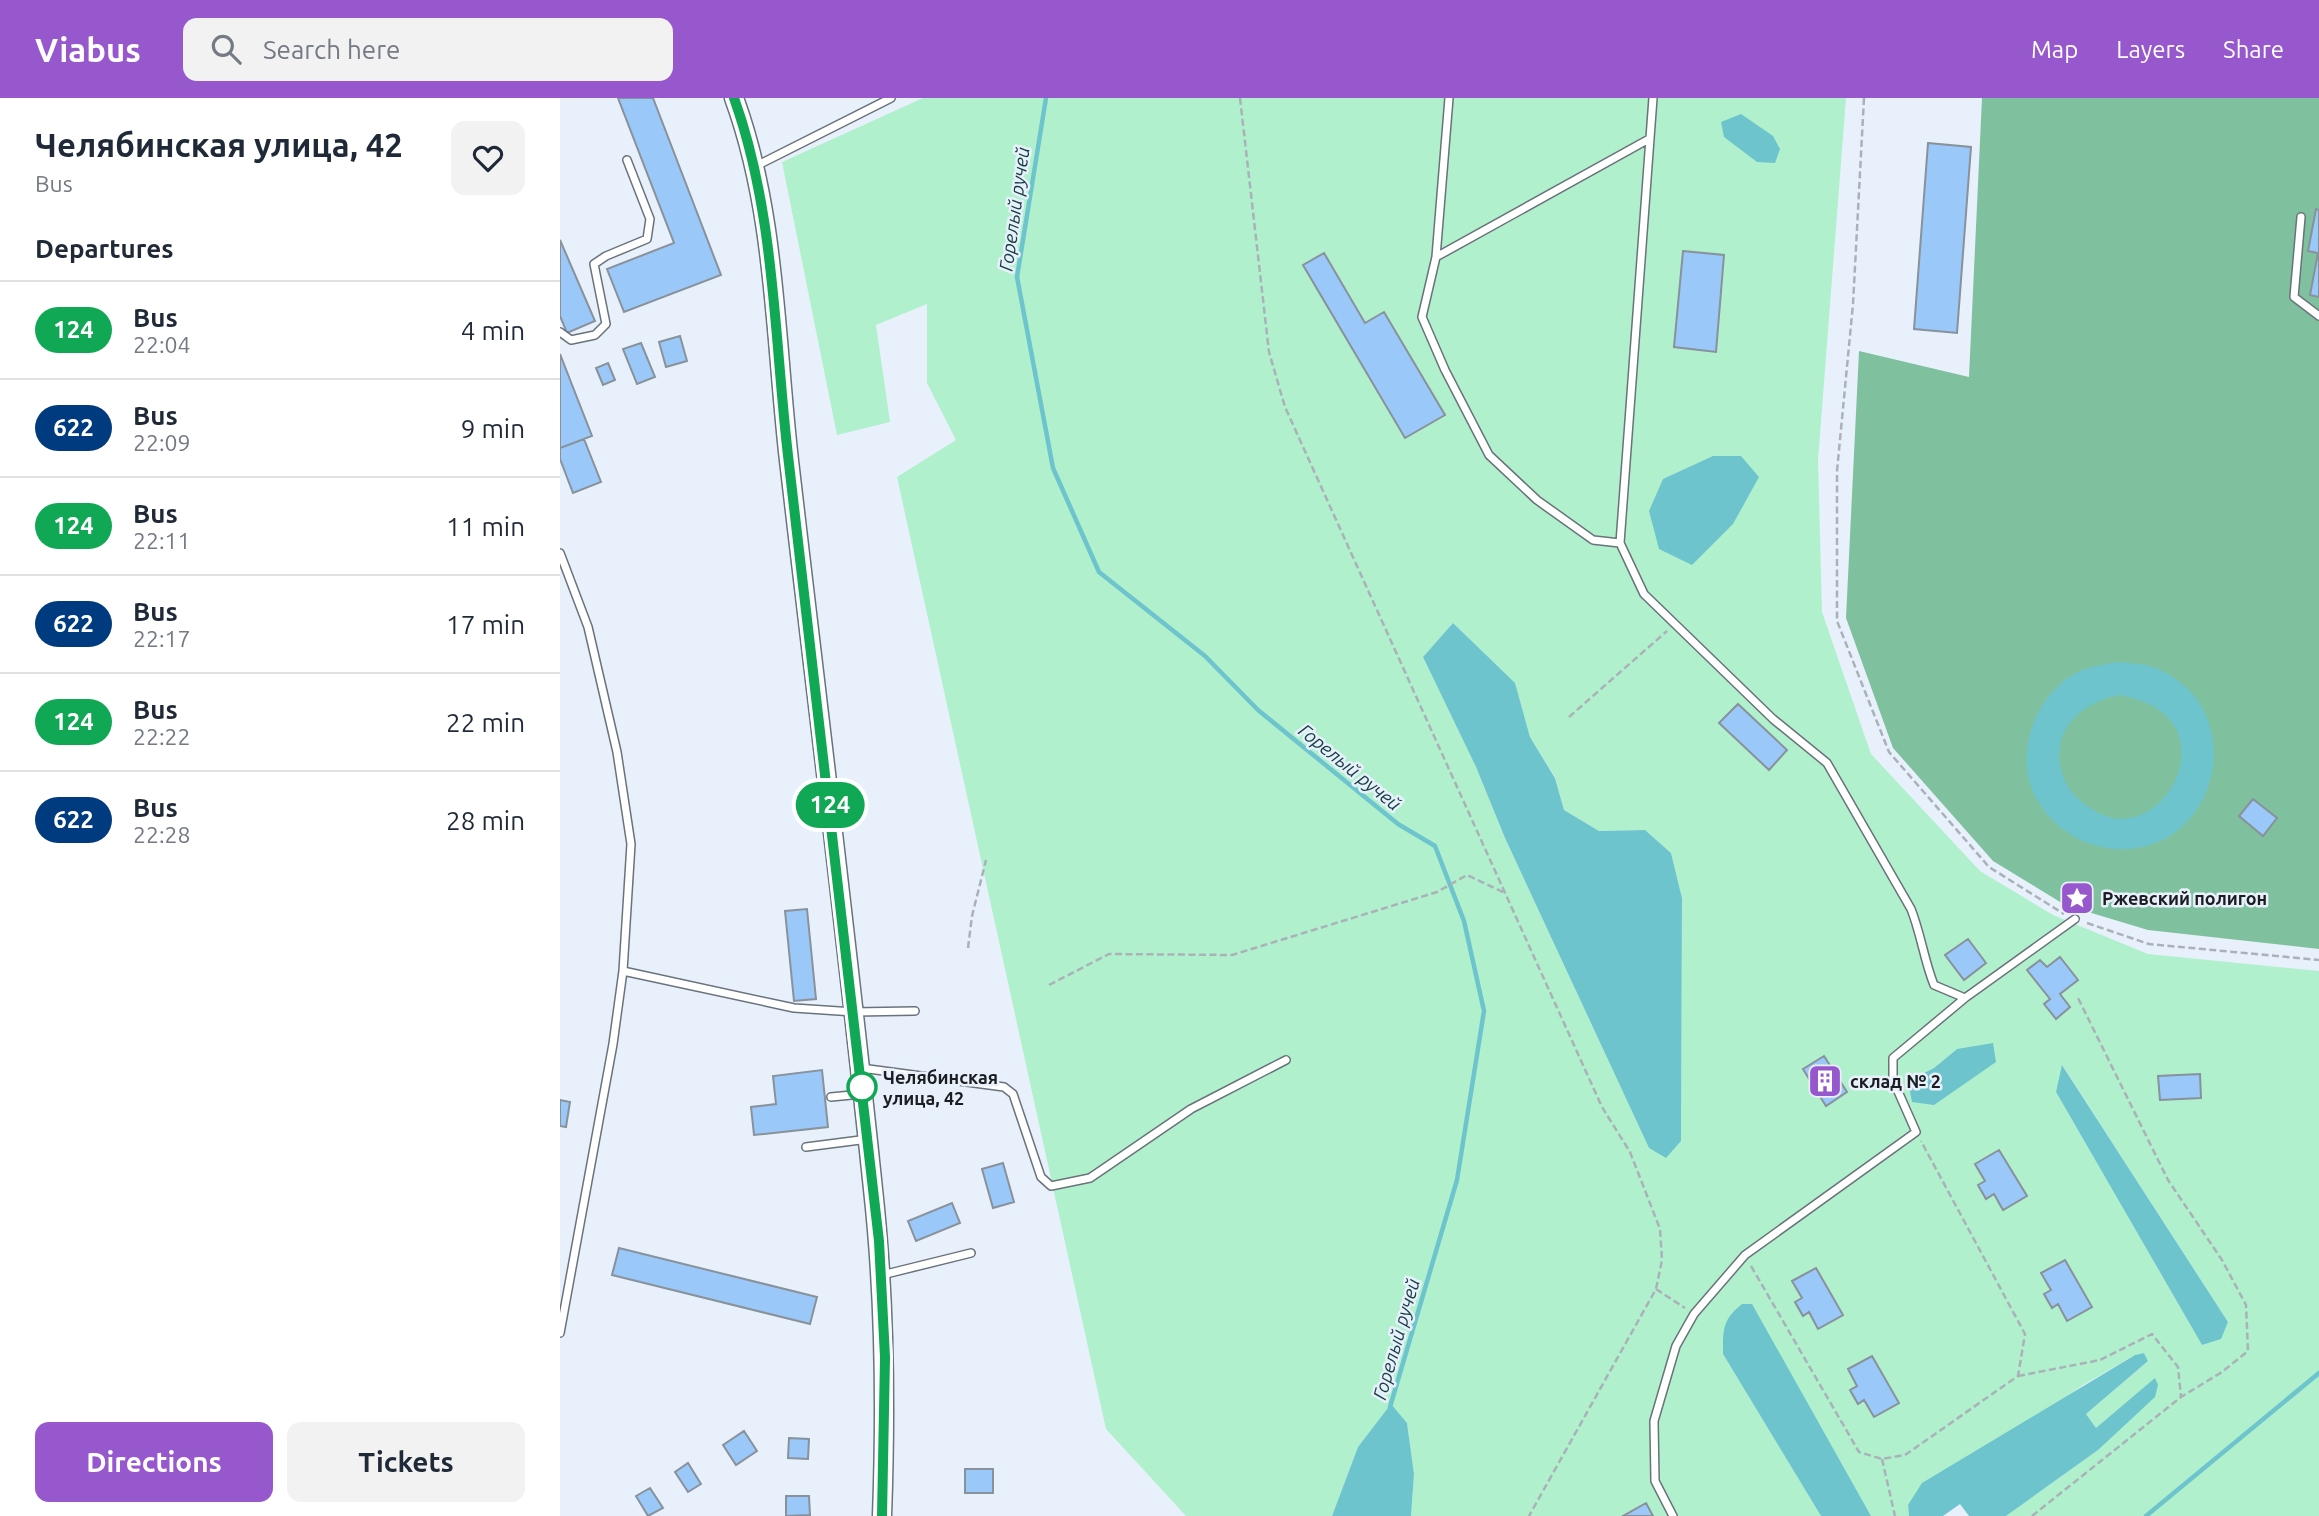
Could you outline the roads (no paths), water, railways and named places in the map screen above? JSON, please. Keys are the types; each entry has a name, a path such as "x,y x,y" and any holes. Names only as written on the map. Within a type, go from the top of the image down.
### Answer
{"street":[{"path":"734,98 761,190 868,1139 882,1275 885,1357 882,1516"}],"lane":[{"path":"755,166 891,98"},
{"path":"1449,98 1436,257 1422,317 1445,370 1489,455 1537,500 1593,540 1620,543"},
{"path":"1653,98 1620,543 1644,594 1773,719 1827,763 1911,909 1920,932 1925,963 1934,985 1965,998"},
{"path":"1436,257 1649,139"},
{"path":"560,332 571,340 595,335 606,324 594,264 606,256 647,239 650,219 626,160"},
{"path":"2301,217 2294,297 2319,316"},
{"path":"560,553 588,627 617,752 631,844 623,971 613,1044 560,1333"},
{"path":"1673,1516 1655,1481 1654,1421 1676,1346 1693,1314 1745,1255 1916,1132 1893,1080 1894,1058 1965,998 2075,919"},
{"path":"623,971 794,1008 854,1012 915,1011"},
{"path":"860,1068 1004,1087 1013,1094 1041,1177 1051,1186 1090,1178 1191,1109 1286,1060"},
{"path":"831,1097 863,1094"},
{"path":"806,1147 868,1139"},
{"path":"882,1275 971,1254"}],"water":[{"path":"1741,114 1773,136 1780,149 1775,163 1757,162 1724,137 1721,122"},
{"path":"1713,456 1741,456 1759,477 1733,524 1692,565 1659,549 1649,511 1663,479"},
{"path":"1453,623 1515,683 1530,737 1555,778 1564,810 1599,831 1645,830 1671,853 1682,898 1681,1141 1666,1158 1649,1148 1505,838 1476,767 1423,657"},
{"path":"2116,662 2153,667 2185,687 2205,714 2213,746 2211,778 2198,808 2176,832 2145,846 2107,848 2075,837 2057,824 2042,808 2029,781 2028,744 2040,709 2064,681 2080,671","holes":["2118,695 2154,707 2175,727 2182,751 2177,776 2164,798 2145,813 2121,819 2095,811 2078,799 2065,781 2060,765 2062,737 2069,725 2089,706"]},
{"path":"1993,1043 1996,1062 1934,1105 1912,1102 1908,1081 1934,1068 1957,1049"},
{"path":"2062,1065 2228,1322 2221,1339 2202,1345 2056,1092"},
{"path":"1742,1304 1752,1304 1871,1516 1821,1516 1723,1354 1725,1326"},
{"path":"2144,1353 2148,1361 2086,1414 2096,1428 2155,1378 2158,1385 2155,1397 2098,1450 2006,1516 1969,1516 1960,1504 1943,1516 1909,1516 1908,1505 1922,1483 2135,1355"},
{"path":"1391,1404 1407,1423 1414,1474 1411,1516 1332,1516 1358,1447"}],"waterway":[{"name":"Горелый ручей","path":"1046,98 1017,277 1053,468 1099,572 1205,656 1258,710 1398,824 1435,846 1464,921 1484,1011 1457,1180 1390,1407"},
{"path":"2146,1516 2319,1373"}],"place":[{"name":"Ржевский полигон","path":"2077,898"},
{"name":"склад № 2","path":"1825,1081"},
{"name":"Челябинская улица, 42","path":"862,1087"}]}
